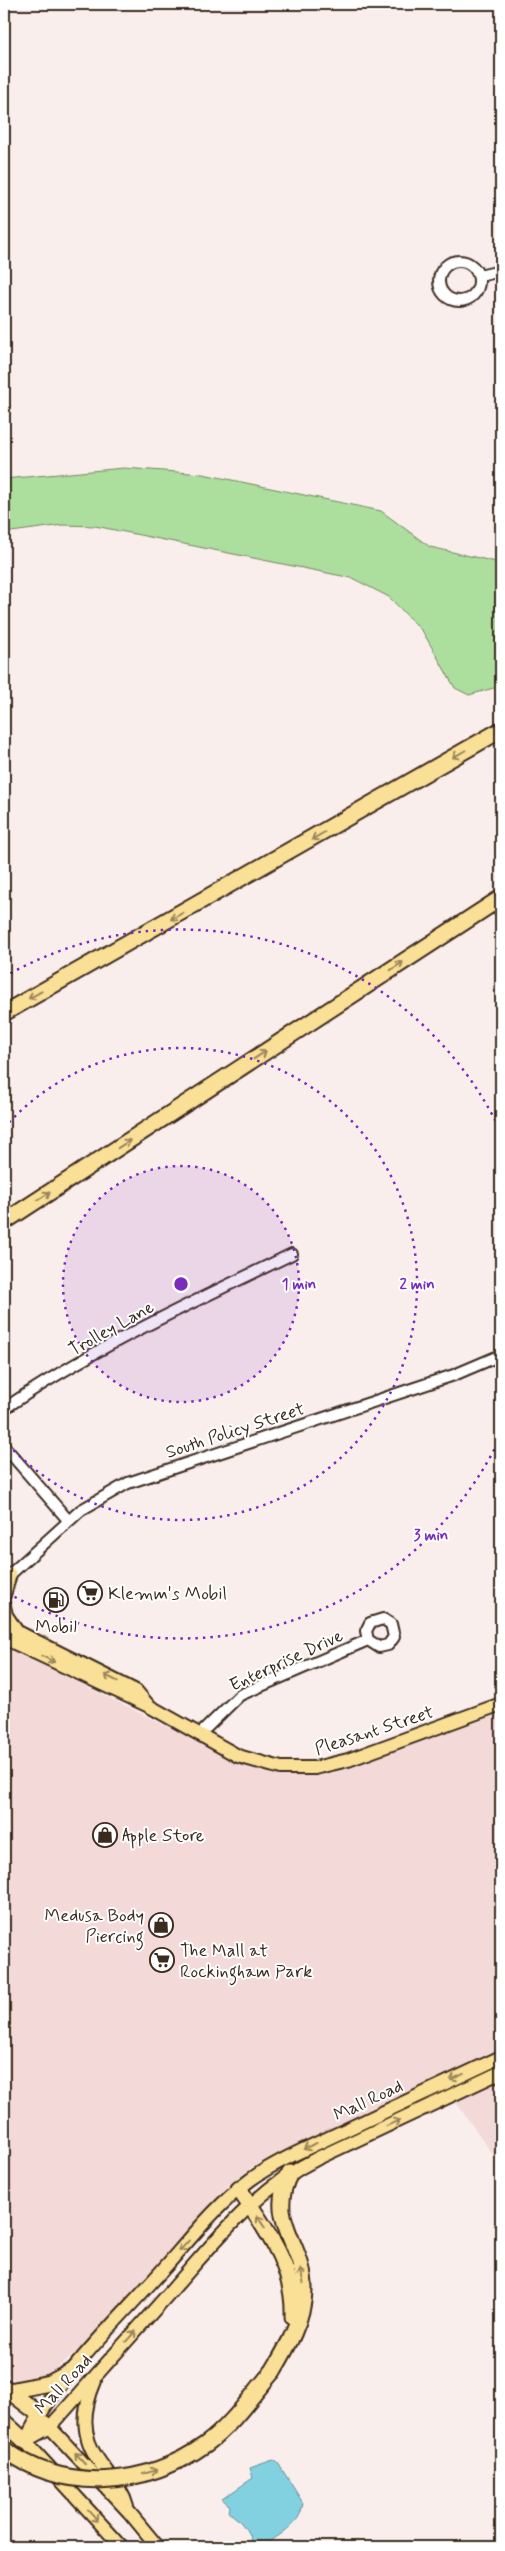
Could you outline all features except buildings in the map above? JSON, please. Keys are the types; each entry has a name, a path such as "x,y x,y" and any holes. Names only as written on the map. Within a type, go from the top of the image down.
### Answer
{"highway":[{"path":"4,1013 501,730"},
{"path":"4,1222 501,898"},
{"path":"4,2449 40,2470 77,2480 121,2479 155,2471 177,2462 207,2443 224,2428 273,2371 292,2333 303,2303 304,2290 299,2261 280,2207 282,2191 290,2173"},
{"path":"239,2189 283,2259 292,2290 292,2333"},
{"path":"6,2389 50,2383 72,2371"},
{"path":"6,2389 39,2414"},
{"path":"4,2422 26,2441"}],"main road":[{"path":"4,1595 7,1577"},
{"path":"4,1606 6,1615 18,1631"},
{"name":"Pleasant Street","path":"4,1625 136,1691 149,1706"},
{"name":"Pleasant Street","path":"4,1638 149,1706 238,1756 281,1768 315,1768 348,1760 501,1704"},
{"name":"Mall Road","path":"26,2441 39,2414 72,2371 218,2208 239,2189 280,2161 501,2056"},
{"name":"Mall Road","path":"26,2441 50,2427 250,2205 290,2173 501,2072"},
{"path":"98,2372 84,2414 86,2438 99,2461 124,2494 129,2512"},
{"path":"39,2414 129,2512 158,2547"},
{"path":"26,2441 122,2547"}],"street":[{"path":"450,262 468,262 479,276 478,288 475,294 465,300 459,301 447,298 440,288 441,270 450,262"},
{"path":"479,276 501,271"},
{"name":"Trolley Lane","path":"4,1410 105,1348 205,1294 292,1254"},
{"name":"South Policy Street","path":"7,1577 68,1520 94,1501 128,1483 454,1375 501,1356"},
{"path":"4,1446 68,1520"},
{"name":"Enterprise Drive","path":"199,1735 240,1695 368,1640"}],"shaded area":[{"name":"The Mall at Rockingham Park","path":"4,1646 252,1768 292,1776 334,1773 501,1713 501,2052 252,2167 228,2186 87,2344 50,2373 33,2382 14,2379 4,2371"},
{"path":"501,2078 501,2166 455,2101"}],"green space":[{"path":"124,468 203,474 381,511 430,547 501,563 501,686 469,695 455,688 423,632 389,597 352,578 95,526 63,525 4,533 4,479"}],"water":[{"path":"273,2460 278,2463 303,2503 302,2509 298,2518 289,2528 270,2541 251,2547 248,2532 229,2513 230,2506 222,2499 253,2478 250,2468"}],"place":[{"name":"Klemm's Mobil","path":"90,1593"},
{"name":"Mobil","path":"56,1600"},
{"name":"Apple Store","path":"105,1835"},
{"name":"Medusa Body Piercing","path":"161,1925"},
{"name":"The Mall at Rockingham Park","path":"162,1960"}]}
